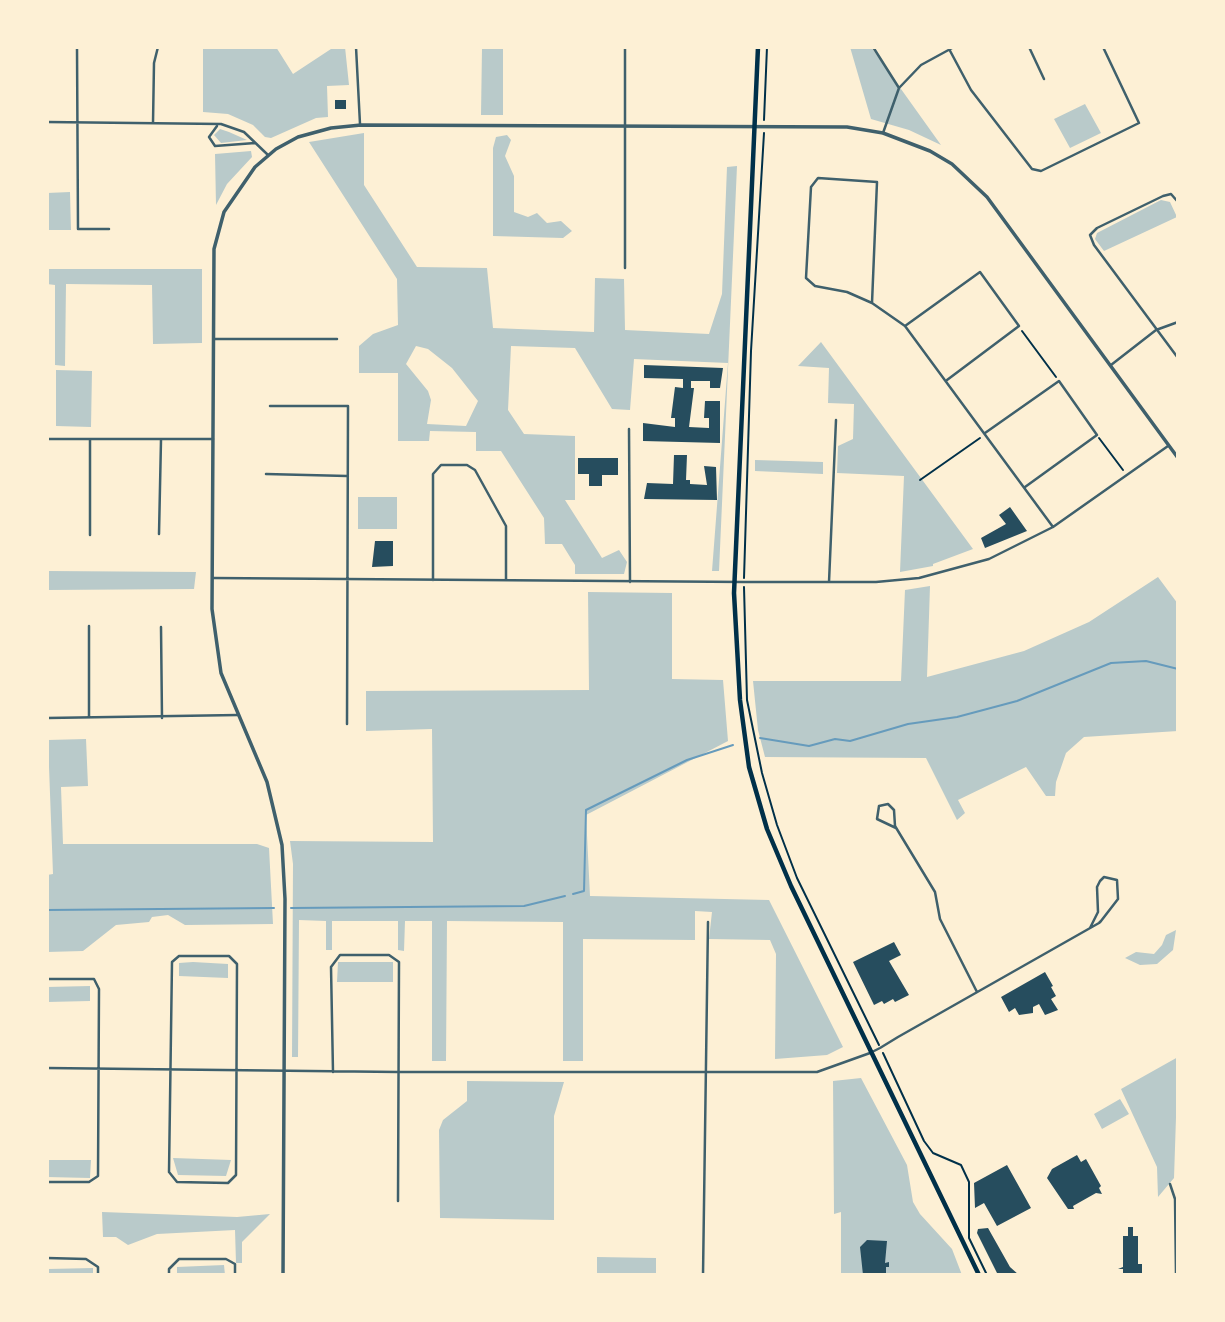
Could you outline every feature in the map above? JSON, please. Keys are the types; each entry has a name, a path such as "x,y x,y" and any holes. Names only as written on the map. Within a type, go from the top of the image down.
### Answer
{"main road":[{"path":"758,47 735,582 740,700 749,767 759,803 791,886 979,1275"}],"street":[{"path":"77,47 78,229 109,229"},
{"path":"153,123 154,63 158,47"},
{"path":"356,47 360,125"},
{"path":"625,47 625,268"},
{"path":"873,47 899,88"},
{"path":"883,133 899,88 922,65 954,47"},
{"path":"1029,47 1044,79"},
{"path":"949,49 971,90 1032,169 1041,171 1139,123 1103,47"},
{"path":"47,122 220,124 244,132 269,155"},
{"path":"220,124 209,137 215,146 257,143"},
{"path":"283,1275 282,845 267,782 238,715 216,649 211,578 214,249 224,212 242,182 269,155 282,145 313,132 360,125 847,127 883,133 930,151 971,179 1178,458"},
{"path":"872,303 877,182 818,178 811,187 806,278 815,286 846,292 872,303 905,326 1052,527"},
{"path":"1178,202 1171,194 1163,195 1097,228 1090,235 1094,245 1178,358"},
{"path":"905,326 980,272 1019,326 947,380"},
{"path":"1111,365 1156,330 1178,322"},
{"path":"212,339 337,339"},
{"path":"985,433 1059,381 1097,435 1025,487"},
{"path":"270,406 348,406 347,724"},
{"path":"829,582 836,419"},
{"path":"629,429 630,582"},
{"path":"47,439 213,439"},
{"path":"90,440 90,535"},
{"path":"159,534 161,440"},
{"path":"211,578 876,582 931,576 989,559 1052,527 1167,446"},
{"path":"433,580 433,474 441,465 467,465 475,470 506,526 506,580"},
{"path":"266,474 348,476"},
{"path":"89,626 89,719"},
{"path":"160,627 162,718"},
{"path":"47,718 238,715"},
{"path":"896,828 876,815 879,806 890,805 896,828 935,892 940,919 977,992"},
{"path":"885,823 895,816"},
{"path":"47,1068 333,1072 817,1072 870,1054 1090,928 1111,911 1118,899 1117,880 1104,877 1097,887 1098,912 1090,928"},
{"path":"704,1275 704,1071 708,922"},
{"path":"333,1072 331,967 340,956 389,955 398,962 398,1200"},
{"path":"179,956 229,956 237,964 237,1070 236,1175 228,1183 177,1182 170,1172 172,962 179,956"},
{"path":"47,979 94,979 99,989 98,1175 89,1182 47,1182"},
{"path":"1170,1184 1175,1199 1176,1275"},
{"path":"47,1258 86,1259 98,1266 98,1275"},
{"path":"169,1275 169,1269 179,1259 226,1259 235,1264 235,1275"}],"path":[{"path":"767,47 751,351 744,582 747,700 773,812 797,878 924,1140 933,1153 961,1165 969,1182 969,1238 987,1275"},
{"path":"1019,326 1059,381"},
{"path":"1097,435 1126,475"},
{"path":"920,480 981,437"}],"shaded area":[{"path":"203,47 276,47 293,74 334,47 345,47 349,85 327,86 328,117 316,118 271,138 265,137 253,125 228,114 203,112"},
{"path":"451,47 503,47 503,115 481,115 482,48"},
{"path":"850,47 871,47 941,145 909,130 871,119"},
{"path":"1085,104 1101,133 1070,148 1054,119"},
{"path":"220,129 247,140 221,143 214,135"},
{"path":"364,133 364,185 417,267 487,268 493,328 594,332 595,278 624,279 625,330 709,334 722,294 727,167 737,166 719,571 712,571 728,363 634,359 630,410 612,409 575,348 511,346 508,410 524,434 575,436 575,500 565,500 602,558 619,550 627,562 624,574 575,574 575,565 562,544 545,544 544,518 501,451 476,451 476,432 430,431 429,441 398,441 398,373 359,373 359,346 373,334 398,325 397,279 309,142","holes":["416,346 428,349 452,368 478,401 466,426 427,424 431,400 428,391 406,364"]},
{"path":"507,135 511,140 505,156 514,176 514,212 528,217 537,213 547,223 561,221 572,231 563,238 493,236 493,148 496,137"},
{"path":"251,151 252,157 227,184 216,205 215,154"},
{"path":"70,192 71,230 47,230 47,193"},
{"path":"1161,200 1170,202 1177,217 1104,251 1095,239 1097,233"},
{"path":"47,269 202,269 202,343 153,344 152,285 66,284 65,366 55,365 55,285 47,284"},
{"path":"821,342 973,549 933,566 900,572 904,476 837,473 838,446 853,439 854,404 828,403 829,368 798,366"},
{"path":"56,370 92,371 91,427 56,426"},
{"path":"755,460 823,462 823,474 755,471"},
{"path":"358,497 397,497 397,529 358,529"},
{"path":"47,571 196,572 194,589 47,590"},
{"path":"1158,577 1178,604 1178,731 1084,737 1066,753 1056,782 1055,796 1046,796 1026,767 958,800 965,813 957,820 926,758 765,757 758,730 753,681 901,681 905,590 930,586 927,677 1024,651 1089,622"},
{"path":"588,592 672,593 672,679 723,680 728,741 586,815 590,896 769,900 843,1047 827,1055 775,1059 776,954 770,940 709,939 712,912 695,911 695,940 583,939 583,1061 563,1061 563,922 447,921 446,1061 432,1061 432,921 405,921 404,951 398,950 398,921 332,921 332,950 326,950 326,921 299,920 298,1057 292,1057 293,864 290,841 433,842 432,729 366,731 366,691 589,690"},
{"path":"86,739 88,786 61,787 63,844 257,844 269,848 273,924 185,925 168,915 152,917 149,922 116,925 83,951 47,952 47,875 53,874 48,740"},
{"path":"1176,930 1173,950 1157,964 1140,965 1125,958 1136,952 1154,954 1166,935"},
{"path":"338,962 393,962 393,982 337,982"},
{"path":"179,963 228,964 228,978 179,976"},
{"path":"90,986 90,1001 47,1002 47,987"},
{"path":"1178,1057 1174,1178 1158,1197 1157,1167 1121,1089"},
{"path":"861,1078 907,1165 913,1202 920,1214 952,1249 962,1275 841,1275 841,1212 834,1214 833,1081"},
{"path":"467,1081 564,1082 554,1116 554,1220 440,1218 439,1130 443,1120 467,1101"},
{"path":"1120,1099 1129,1114 1102,1129 1094,1114"},
{"path":"173,1158 231,1160 226,1176 178,1175"},
{"path":"47,1160 91,1160 90,1178 47,1177"},
{"path":"102,1212 237,1217 270,1214 242,1242 242,1263 236,1263 235,1230 157,1234 128,1245 116,1237 103,1237"},
{"path":"597,1257 656,1258 656,1275 597,1275"},
{"path":"224,1265 225,1275 177,1275 177,1267"},
{"path":"93,1268 93,1275 48,1275 48,1269"}],"building":[{"path":"335,100 346,100 346,109 335,109"},
{"path":"644,365 723,368 720,388 710,388 710,381 691,381 691,388 694,388 689,427 709,428 709,418 704,418 705,401 720,401 720,443 643,441 643,423 675,427 675,418 671,418 675,387 683,388 683,379 644,378"},
{"path":"674,455 687,455 686,480 690,480 690,484 707,485 704,466 716,467 717,500 644,499 647,483 673,484"},
{"path":"578,458 618,458 618,475 602,475 602,486 589,486 589,474 578,474"},
{"path":"1010,507 1027,531 985,548 981,538 1006,524 999,515"},
{"path":"375,541 393,541 393,566 372,567"},
{"path":"894,942 901,955 889,961 909,995 895,1002 893,999 874,1005 853,962"},
{"path":"1045,972 1056,996 1051,999 1058,1010 1045,1015 1039,1004 1033,1007 1033,1013 1019,1015 1015,1008 1009,1012 1001,997"},
{"path":"1077,1155 1081,1162 1086,1159 1101,1186 1099,1188 1102,1194 1096,1193 1073,1206 1074,1209 1068,1209 1047,1178 1052,1169"},
{"path":"1007,1165 1031,1208 997,1226 984,1203 975,1208 974,1183"},
{"path":"1128,1227 1133,1227 1133,1236 1138,1236 1138,1264 1142,1264 1142,1275 1123,1275 1123,1269 1118,1269 1123,1267 1123,1236 1128,1236"},
{"path":"988,1228 1010,1267 1019,1275 998,1275 977,1233 978,1229"},
{"path":"867,1240 887,1241 885,1263 889,1262 889,1267 886,1267 886,1275 863,1275 860,1247"}],"waterway":[{"path":"760,738 809,746 835,739 850,741 908,724 957,717 1017,701 1111,663 1146,661 1178,669"},
{"path":"573,894 584,891 586,810 687,760 733,745"},
{"path":"291,908 524,906 565,896"},
{"path":"47,910 274,908"}]}
